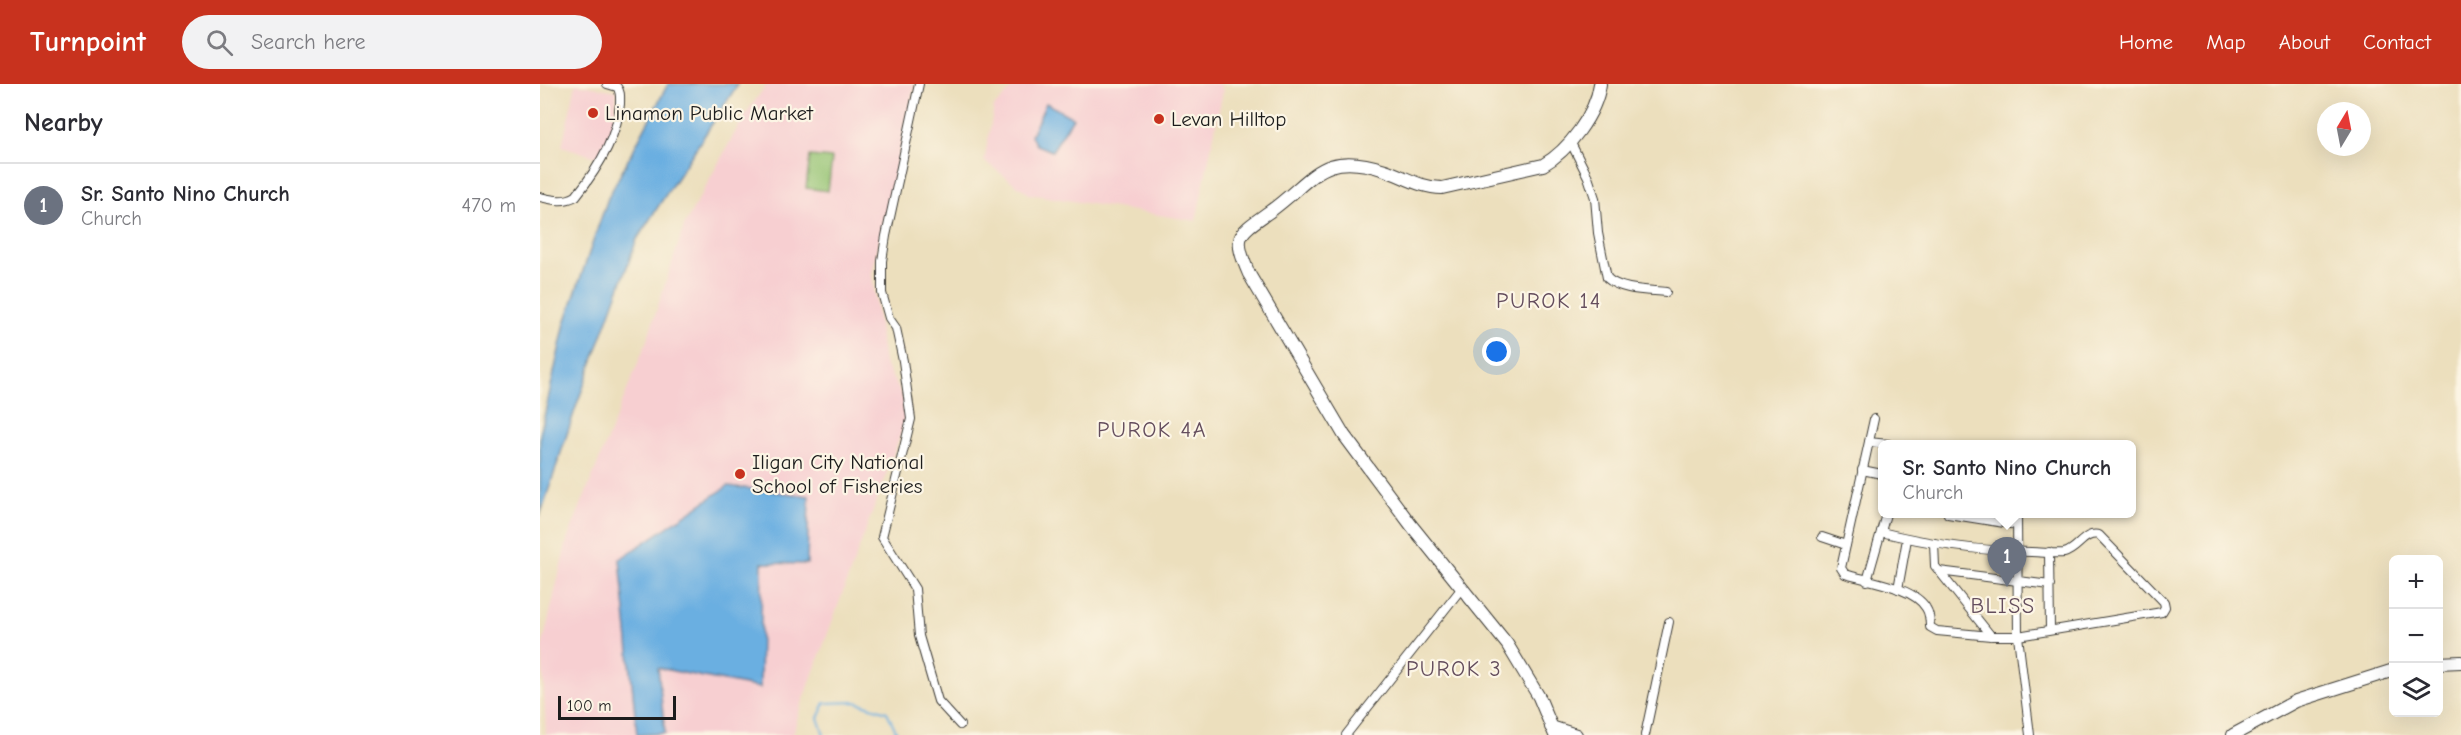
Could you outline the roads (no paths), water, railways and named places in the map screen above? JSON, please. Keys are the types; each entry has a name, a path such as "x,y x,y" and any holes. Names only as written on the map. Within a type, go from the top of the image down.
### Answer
{"street":[{"path":"540,197 560,201 569,200 576,195 609,144 617,126 620,94 617,87 607,84"},
{"path":"919,84 882,261 882,293 890,318 896,328 910,398 911,419 882,537 915,588 919,636 938,701 960,725"},
{"path":"1576,735 1553,731 1539,697 1507,644 1461,589 1344,435 1249,274 1240,249 1242,234 1248,225 1275,208 1313,174 1332,165 1351,164 1372,167 1425,187 1442,188 1543,165 1557,157 1571,143 1594,102 1600,84"},
{"path":"1571,143 1588,177 1595,198 1598,233 1607,278 1611,282 1631,288 1666,292"},
{"path":"1874,419 1842,572 1898,589 1920,600 1926,608 1933,630 1991,636 2018,636 2162,612 2165,604 2099,535 2091,534 2064,552 2018,552 1934,543 1881,532"},
{"path":"1869,442 1878,443"},
{"path":"1862,470 1878,473"},
{"path":"1867,581 1885,518"},
{"path":"1977,518 2017,525"},
{"path":"2017,518 2018,636 2030,735"},
{"path":"1822,537 1846,545"},
{"path":"1898,589 1907,539"},
{"path":"1934,543 1933,559 1939,571 1991,636"},
{"path":"2049,552 2050,630"},
{"path":"1939,571 2050,585"},
{"path":"1346,735 1461,589"},
{"path":"1645,735 1669,622"},
{"path":"2443,663 2461,663"},
{"path":"2233,735 2296,701 2389,672"}],"water":[{"path":"668,84 738,84 637,239 576,407 540,516 540,435 565,323 608,198"},
{"path":"1046,103 1073,118 1052,151 1036,145 1031,136"},
{"path":"728,486 809,496 807,564 762,563 760,688 658,668 665,733 637,735 620,559"}],"waterway":[{"path":"824,735 818,718 825,703 856,702 887,712 898,735"}],"place":[{"name":"Linamon Public Market","path":"593,113"},
{"name":"Levan Hilltop","path":"1159,119"},
{"name":"Iligan City National School of Fisheries","path":"740,474"},
{"name":"Sr. Santo Nino Church","path":"2007,587"}],"district":[{"name":"PUROK 14","path":"1549,301"},
{"name":"PUROK 4A","path":"1152,430"},
{"name":"BLISS","path":"2003,606"},
{"name":"PUROK 3","path":"1454,669"}]}
